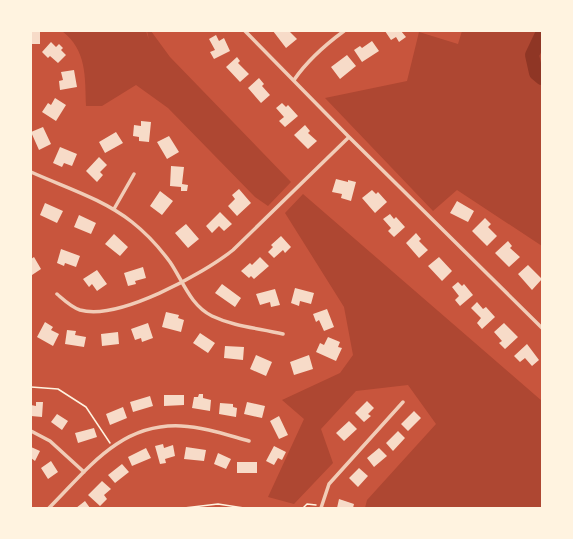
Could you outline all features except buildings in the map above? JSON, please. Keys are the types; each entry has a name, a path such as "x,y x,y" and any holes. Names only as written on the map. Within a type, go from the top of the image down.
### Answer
{"street":[{"path":"246,31 349,137 542,328"},
{"path":"294,80 301,70 328,42 344,31"},
{"path":"57,294 77,308 101,311 143,300 181,282 218,261 232,250 349,137"},
{"path":"31,172 114,209 132,222 149,237 170,262 193,300 211,316 235,326 262,328 283,334"},
{"path":"114,209 134,174"},
{"path":"321,507 329,484 403,402"},
{"path":"49,508 102,453 142,430 161,426 182,426 202,429 249,441"},
{"path":"31,431 50,441 84,472"}],"path":[{"path":"31,386 58,389 86,407 112,446"},
{"path":"184,508 218,504 244,508"},
{"path":"303,508 308,504 321,507"}],"shaded area":[{"path":"62,31 146,31 149,40 147,31 151,31 170,57 291,182 268,206 255,197 168,108 136,85 102,106 86,106 85,75 80,55 70,38"},
{"path":"462,31 542,31 542,246 457,190 433,211 325,98 407,81 419,32 458,44"},
{"path":"303,194 542,401 542,508 365,508 367,500 436,424 408,385 356,391 321,429 333,463 294,504 268,497 304,419 282,400 340,373 353,355 344,307 285,213"}],"waterway":[{"path":"542,34 532,55 536,73 542,78"}]}
